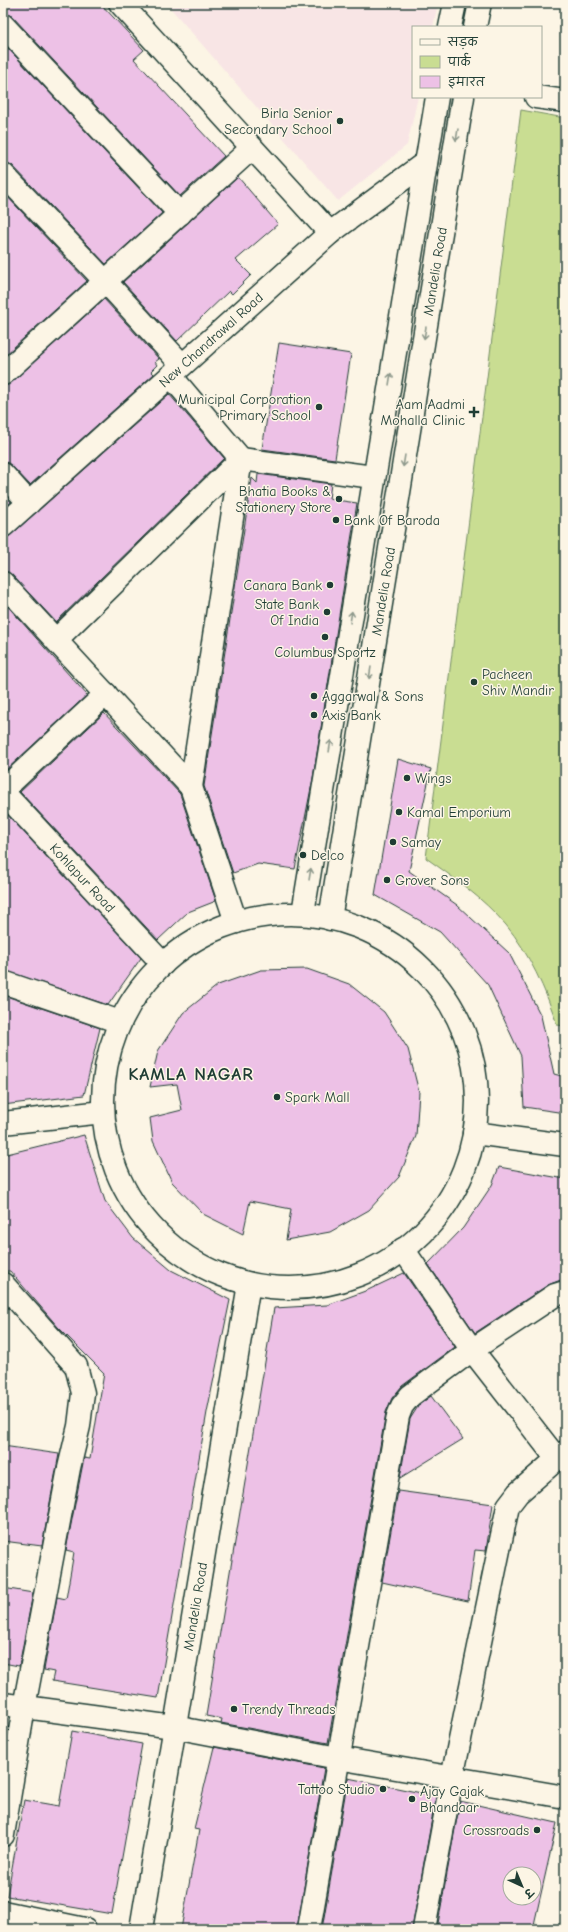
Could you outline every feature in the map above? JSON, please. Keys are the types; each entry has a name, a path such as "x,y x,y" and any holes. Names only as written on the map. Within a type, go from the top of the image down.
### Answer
{"street":[{"path":"120,3 330,233"},
{"path":"450,26 455,3"},
{"path":"475,26 480,3"},
{"path":"3,25 180,214"},
{"name":"Mandelia Road","path":"303,913 437,98"},
{"name":"Mandelia Road","path":"330,919 463,98"},
{"path":"542,98 565,101"},
{"path":"3,374 252,148"},
{"name":"New Chandrawal Road","path":"3,526 330,233 426,162"},
{"path":"3,174 105,281 176,371 241,459 191,787"},
{"path":"241,459 374,477"},
{"path":"56,640 241,459"},
{"path":"3,474 29,503"},
{"path":"3,582 191,787 236,922"},
{"path":"3,791 106,694"},
{"name":"Kohlapur Road","path":"3,791 163,964"},
{"path":"303,913 352,924 382,938 410,956 433,979 452,1006 466,1036 474,1068 477,1100 474,1133 467,1160 456,1185 442,1209 424,1230 403,1249 370,1269 346,1279 314,1286 281,1288 249,1284 216,1273 186,1257 159,1235 136,1209 120,1179 108,1146 103,1112 104,1081 110,1051 120,1022 136,996 163,964 190,943 220,927 253,917 303,913"},
{"path":"3,982 120,1022"},
{"path":"3,1122 103,1112"},
{"path":"474,1133 565,1145"},
{"path":"403,1249 472,1350 561,1455 518,1493 508,1506 452,1778 424,1929"},
{"path":"3,1284 76,1366 83,1393 79,1426 69,1468 24,1707 3,1835"},
{"name":"Mandelia Road","path":"141,1929 249,1284"},
{"path":"309,1929 398,1416 402,1406 410,1396 472,1350 555,1295 565,1292"},
{"path":"3,1704 174,1726 338,1758 565,1797"},
{"path":"3,1912 85,1929"}],"shaded area":[{"name":"Birla Senior Secondary School","path":"166,3 438,3 433,26 412,26 412,98 418,98 407,145 338,201"}],"green space":[{"path":"521,110 565,118 565,1026 557,1025 548,999 536,972 522,947 506,925 478,897 426,858"}],"building":[{"path":"3,3 100,3 144,50 134,59 224,156 180,196 12,16 3,13"},
{"path":"3,43 162,213 106,264 12,165 3,162"},
{"path":"238,177 278,224 236,260 251,275 232,294 229,291 177,341 123,282"},
{"path":"3,192 87,281 3,357"},
{"path":"104,299 159,359 155,362 157,365 151,371 154,374 30,485 12,466 3,462 3,386 11,383"},
{"path":"279,343 351,354 335,459 262,449"},
{"path":"169,394 224,458 56,622 12,575 3,571 3,538 11,535"},
{"path":"258,474 331,484 329,499 357,503 313,778 295,869 258,864 233,873 204,786 252,478 257,483"},
{"path":"3,493 11,502 3,509"},
{"path":"3,601 87,695 3,773"},
{"path":"104,713 180,794 216,901 188,912 158,940 20,792"},
{"path":"398,759 431,769 409,871 457,905 509,953 541,1016 554,1074 565,1077 565,1113 524,1107 521,1056 488,985 440,932 375,895"},
{"path":"3,810 141,958 108,1005 3,970"},
{"path":"307,969 349,984 384,1012 408,1049 419,1092 416,1136 399,1177 369,1210 330,1232 286,1240 291,1209 250,1201 243,1234 203,1214 172,1182 153,1141 150,1118 182,1110 177,1084 150,1087 158,1051 183,1013 218,985 261,970"},
{"path":"3,995 100,1028 84,1095 3,1105"},
{"path":"84,1135 105,1201 133,1238 171,1270 230,1300 207,1412 158,1698 52,1681 54,1672 44,1670 57,1597 66,1599 74,1552 66,1550 84,1458 90,1459 104,1373 58,1327 10,1271 3,1271 3,1155"},
{"path":"499,1167 565,1179 565,1269 563,1279 548,1285 475,1333 428,1264 463,1228 492,1185"},
{"path":"404,1273 455,1347 402,1386 392,1398 386,1412 328,1743 221,1723 222,1719 206,1716 274,1308 327,1305 368,1290"},
{"path":"431,1396 463,1439 400,1478 410,1419 419,1405"},
{"path":"3,1446 59,1454 42,1546 3,1541"},
{"path":"398,1491 493,1504 486,1551 475,1550 468,1601 382,1582"},
{"path":"3,1588 33,1593 19,1666 3,1663"},
{"path":"72,1731 142,1744 112,1914 7,1896 24,1800 59,1806"},
{"path":"214,1747 324,1768 297,1929 181,1929 199,1830 194,1829"},
{"path":"348,1778 436,1796 412,1929 322,1929"},
{"path":"460,1801 557,1823 542,1889 542,1866 502,1866 502,1906 538,1906 533,1929 437,1929"}],"place":[{"name":"Birla Senior Secondary School","path":"340,121"},
{"name":"Municipal Corporation Primary School","path":"319,407"},
{"name":"Aam Aadmi Mohalla Clinic","path":"474,412"},
{"name":"Bhatia Books & Stationery Store","path":"339,499"},
{"name":"Bank Of Baroda","path":"336,520"},
{"name":"Canara Bank","path":"330,585"},
{"name":"State Bank Of India","path":"327,612"},
{"name":"Columbus Sportz","path":"325,637"},
{"name":"Pacheen Shiv Mandir","path":"474,682"},
{"name":"Aggarwal & Sons","path":"314,696"},
{"name":"Axis Bank","path":"314,715"},
{"name":"Wings","path":"407,778"},
{"name":"Kamal Emporium","path":"399,812"},
{"name":"Samay","path":"393,842"},
{"name":"Delco","path":"303,855"},
{"name":"Grover Sons","path":"387,880"},
{"name":"Spark Mall","path":"277,1097"},
{"name":"Trendy Threads","path":"234,1709"},
{"name":"Tattoo Studio","path":"383,1789"},
{"name":"Ajay Gajak Bhandaar","path":"412,1799"},
{"name":"Crossroads","path":"537,1830"}],"district":[{"name":"KAMLA NAGAR","path":"191,1074"}]}
